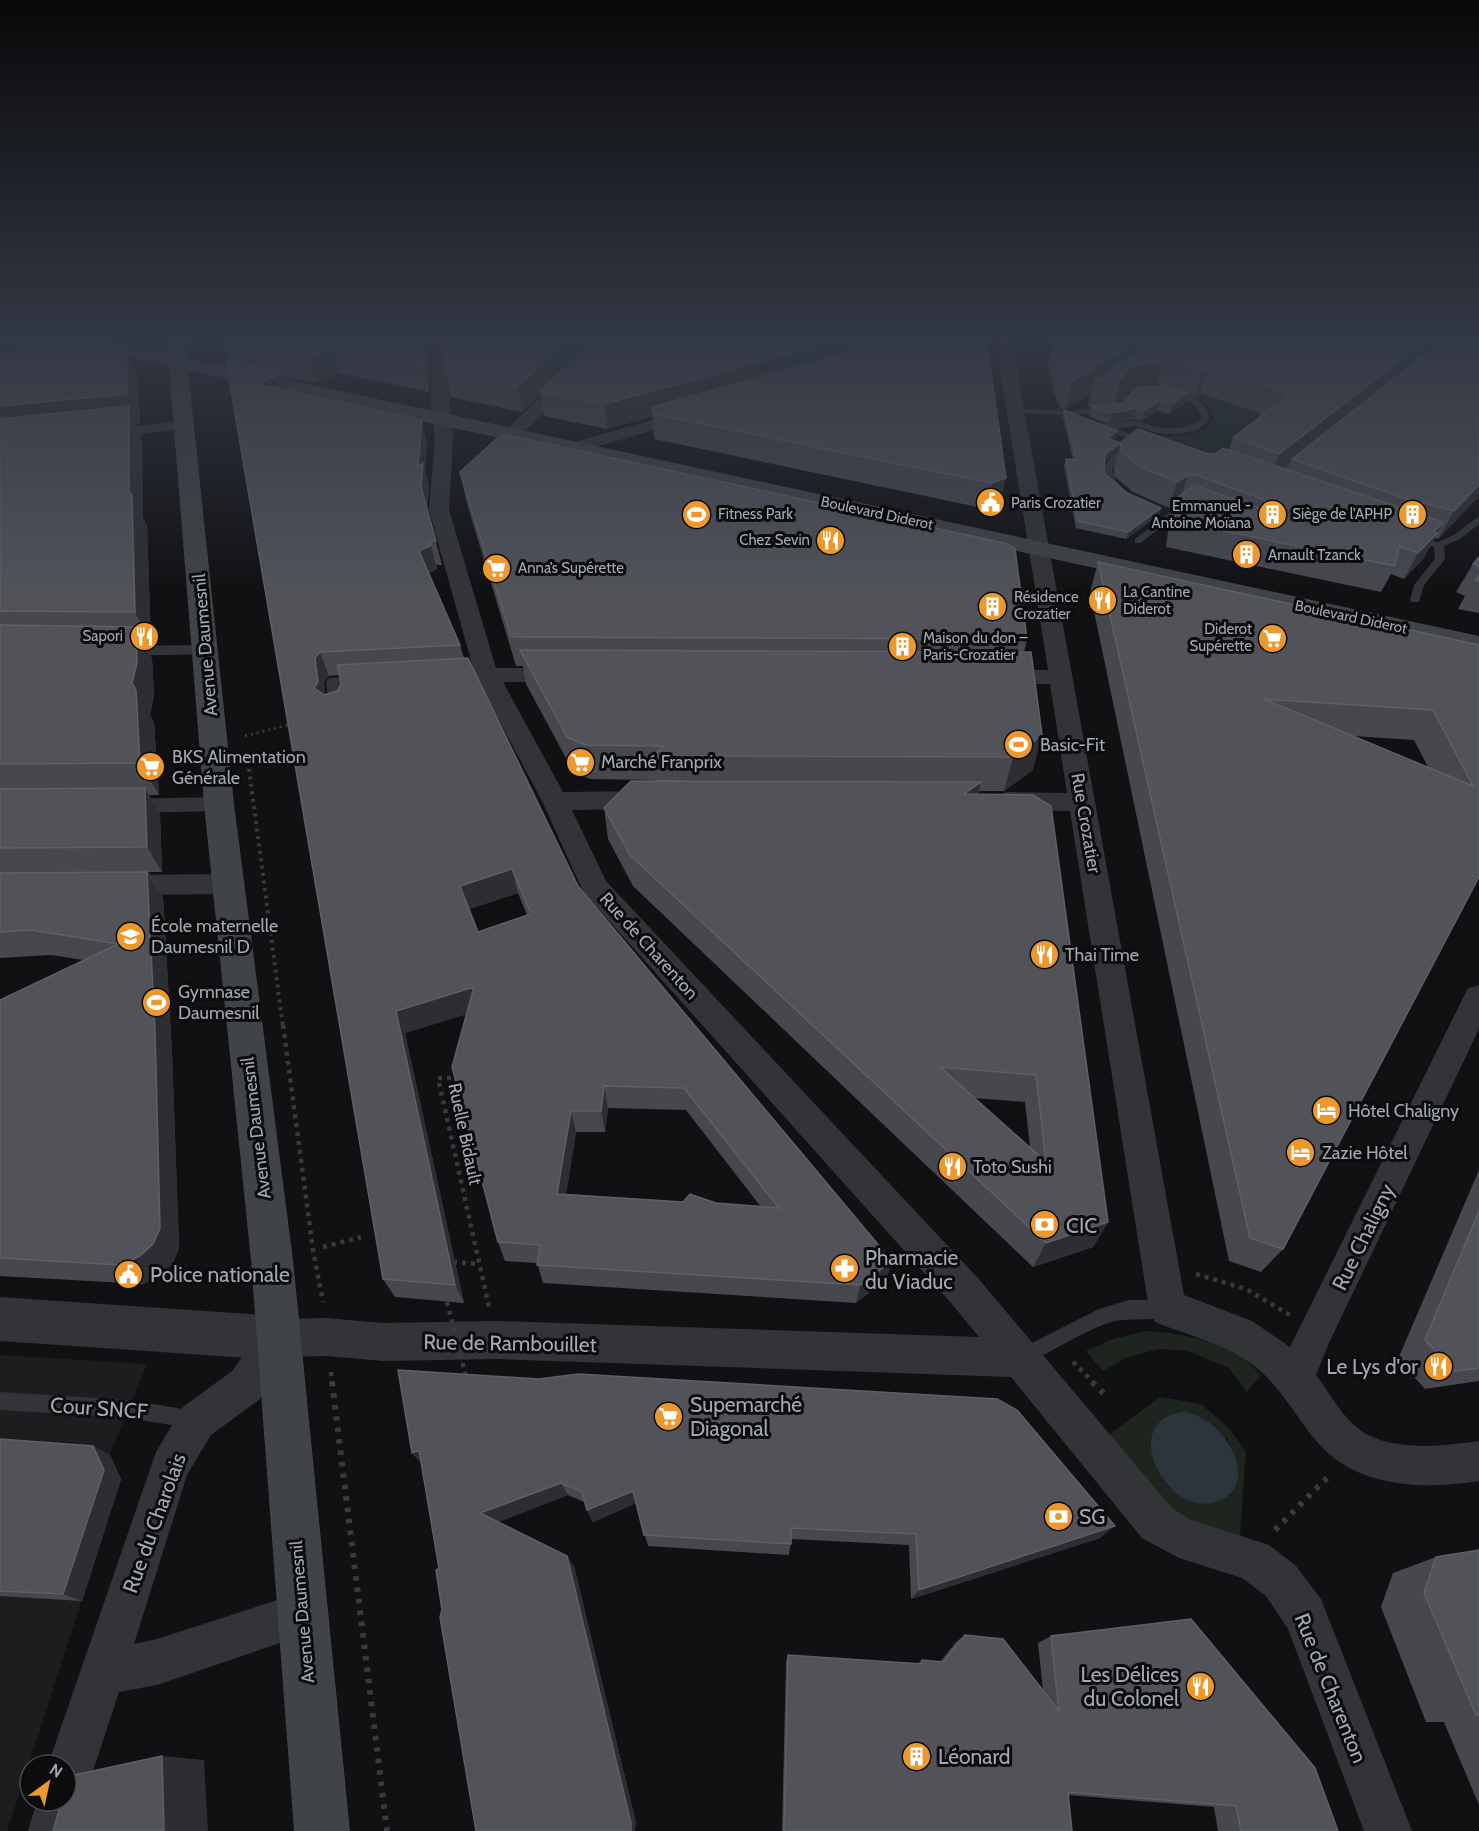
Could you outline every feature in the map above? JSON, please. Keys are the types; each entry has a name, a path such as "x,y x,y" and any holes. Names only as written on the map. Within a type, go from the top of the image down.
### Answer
{"main road":[{"name":"Boulevard Diderot","path":"460,422 1479,645"},
{"name":"Avenue Daumesnil","path":"185,425 219,804 268,1225 322,1831"}],"street":[{"name":"Rue de Charenton","path":"444,422 439,510 478,675 555,801 595,887 964,1290 1157,1523 1179,1537 1254,1560 1281,1581 1305,1615 1388,1831"},
{"path":"512,434 524,422"},
{"path":"574,447 661,422"},
{"name":"Rue Crozatier","path":"1019,422 1168,1308"},
{"path":"99,434 185,425"},
{"path":"104,651 206,650"},
{"path":"478,675 580,675"},
{"path":"970,677 1061,677"},
{"path":"334,711 338,710 335,682 380,680"},
{"path":"555,801 677,801"},
{"path":"986,801 1082,802"},
{"path":"106,806 219,804"},
{"path":"90,885 228,884"},
{"name":"Rue Chaligny","path":"1296,1380 1314,1334 1479,997"},
{"path":"1168,1308 1205,1318 1234,1331 1264,1350 1296,1380 1335,1431 1358,1452 1399,1464 1419,1466 1440,1467 1479,1461"},
{"name":"Rue de Rambouillet","path":"0,1319 279,1338 326,1337 383,1342 497,1340 1022,1358"},
{"name":"Rue du Charolais","path":"76,1753 170,1466 197,1421 246,1385 279,1338"},
{"path":"102,1673 157,1662 302,1614"},
{"path":"52,1831 57,1813"}],"lane":[{"path":"1094,422 1149,445"},
{"path":"1109,428 1134,423 1157,430 1178,431 1202,422"},
{"path":"1129,496 1114,485 1108,478 1106,470 1108,465 1138,441"},
{"path":"1138,541 1185,504 1196,508"},
{"path":"1161,510 1172,515"},
{"path":"1408,537 1439,545 1457,537 1479,519"},
{"path":"1415,600 1419,585 1440,559 1439,545"},
{"path":"1022,1358 1105,1315 1129,1309 1168,1308"},
{"name":"Cour SNCF","path":"0,1401 129,1408 197,1421"}],"path":[{"path":"245,736 293,724"},
{"name":"Avenue Daumesnil","path":"244,728 246,748"},
{"path":"248,759 313,1250 322,1292"},
{"name":"Ruelle Bidault","path":"462,1078 438,1078 497,1340"},
{"path":"323,1247 362,1236"},
{"path":"445,1262 480,1264"},
{"path":"1190,1273 1214,1277 1267,1299 1296,1320"},
{"path":"442,1294 447,1302 467,1379"},
{"path":"1072,1360 1108,1398"},
{"path":"332,1386 387,1831"},
{"path":"1254,1560 1282,1520 1358,1452"}],"shaded area":[{"path":"1211,422 1278,422 1230,462 1156,435 1188,435 1203,430"},
{"path":"1146,1331 1183,1335 1219,1345 1241,1356 1261,1375 1247,1392 1229,1368 1188,1351 1159,1349 1128,1357 1103,1371 1086,1351 1113,1339"},
{"path":"0,1355 147,1364 109,1456 121,1479 32,1753 18,1753 18,1797 7,1831 0,1831"},
{"path":"1160,1397 1201,1404 1229,1428 1246,1452 1240,1536 1171,1513 1107,1436","holes":["1227,1438 1235,1459 1236,1476 1231,1490 1222,1499 1209,1503 1194,1502 1179,1494 1163,1480"]},
{"path":"1183,1412 1198,1416 1212,1425 1233,1451 1238,1466 1237,1480 1232,1492 1219,1501 1200,1504 1182,1497 1167,1484 1156,1467 1151,1449 1153,1432 1163,1419"}],"building":[{"path":"0,422 129,422 129,492 132,494 135,612 0,611"},
{"path":"237,422 422,422 418,465 423,464 421,487 436,541 430,541 431,545 419,551 460,645 320,652 315,658 318,682 314,688 324,695 337,691 341,685 338,665 468,658 578,886 892,1261 860,1285 537,1265 540,1245 498,1242 452,1067 474,987 396,1011 455,1285 383,1279","holes":["512,869 531,914 478,932 460,886","604,1086 684,1088 779,1208 716,1203 690,1194 683,1202 557,1194 571,1111 601,1111"]},
{"path":"694,422 998,422 1006,478 992,483"},
{"path":"1067,422 1095,422 1117,431 1107,438 1121,443 1105,454 1104,473 1127,493 1161,508 1128,532 1078,521 1066,459 1077,460"},
{"path":"1253,422 1320,422 1279,454 1233,438"},
{"path":"1339,422 1479,422 1479,485 1454,511 1403,498 1292,459"},
{"path":"1138,429 1208,454 1215,454 1223,448 1443,522 1434,532 1437,533 1418,553 1399,546 1395,566 1175,521 1177,498 1194,485 1291,519 1302,516 1301,513 1196,475 1188,475 1177,482 1141,467 1121,451 1121,442"},
{"path":"502,434 1008,544 1015,549 1027,639 511,637 460,472"},
{"path":"1479,557 1479,566 1473,564"},
{"path":"1098,562 1479,645 1479,877 1283,1249 1250,1238","holes":["1264,699 1433,710 1473,786"]},
{"path":"0,625 136,627 137,663 132,683 136,690 140,763 0,764"},
{"path":"520,650 1031,652 1042,735 1013,757 653,756 663,746 585,745 567,737"},
{"path":"631,781 981,782 964,794 1033,795 1051,806 1108,1222 1046,1243 630,855 604,808","holes":["940,1067 1036,1075 1046,1162"]},
{"path":"145,788 147,847 0,848 0,789"},
{"path":"147,872 155,1030 160,1228 153,1244 140,1256 122,1265 0,1258 0,1000 118,944 31,930 0,932 0,873"},
{"path":"1479,1211 1479,1368 1455,1371 1425,1340"},
{"path":"398,1370 539,1379 578,1374 997,1399 1017,1410 1115,1526 919,1590 916,1534 791,1528 791,1544 644,1535 633,1491 587,1510 582,1492 561,1483 480,1513 567,1556 631,1823 631,1831 476,1831 440,1617 442,1610 436,1570 439,1568 419,1450 412,1453"},
{"path":"0,1439 93,1446 104,1470 63,1594 0,1591"},
{"path":"1479,1550 1479,1715 1476,1715 1424,1593 1436,1557"},
{"path":"1191,1619 1315,1768 1338,1831 1241,1831 1236,1806 1068,1792 1072,1831 784,1831 788,1655 922,1664 922,1660 943,1662 965,1635 1003,1639 1059,1711 1051,1636"},
{"path":"162,1756 164,1831 53,1831 58,1813 78,1813 78,1774"}],"place":[{"name":"Paris Crozatier","path":"990,503"},
{"name":"Fitness Park","path":"697,514"},
{"name":"Siège de l'APHP","path":"1413,514"},
{"name":"Emmanuel - Antoine Moïana","path":"1272,515"},
{"name":"Chez Sevin","path":"831,540"},
{"name":"Arnault Tzanck","path":"1247,555"},
{"name":"Anna’s Supérette","path":"497,568"},
{"name":"La Cantine Diderot","path":"1102,601"},
{"name":"Résidence Crozatier","path":"993,606"},
{"name":"Sapori","path":"144,636"},
{"name":"Diderot Supérette","path":"1273,638"},
{"name":"Maison du don – Paris-Crozatier","path":"902,647"},
{"name":"Basic-Fit","path":"1019,745"},
{"name":"Marché Franprix","path":"580,762"},
{"name":"BKS Alimentation Générale","path":"151,767"},
{"name":"École maternelle Daumesnil D","path":"130,936"},
{"name":"Thai Time","path":"1044,955"},
{"name":"Gymnase Daumesnil","path":"157,1002"},
{"name":"Hôtel Chaligny","path":"1327,1111"},
{"name":"Zazie Hôtel","path":"1301,1153"},
{"name":"Toto Sushi","path":"952,1167"},
{"name":"CIC","path":"1045,1225"},
{"name":"Pharmacie du Viaduc","path":"844,1269"},
{"name":"Police nationale","path":"129,1274"},
{"name":"Le Lys d'or","path":"1439,1366"},
{"name":"Supemarché Diagonal","path":"669,1416"},
{"name":"SG","path":"1058,1516"},
{"name":"Les Délices du Colonel","path":"1200,1686"},
{"name":"Léonard","path":"917,1756"}]}
